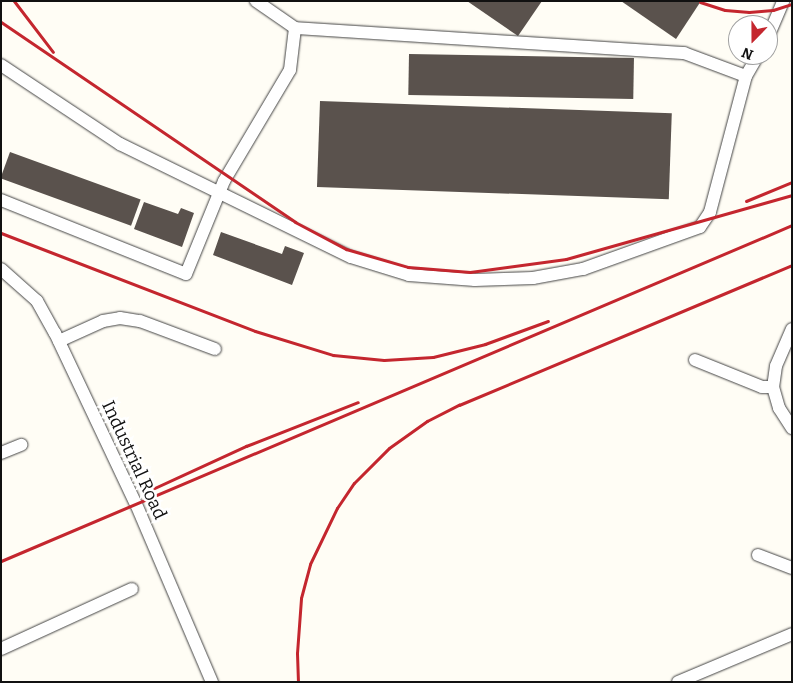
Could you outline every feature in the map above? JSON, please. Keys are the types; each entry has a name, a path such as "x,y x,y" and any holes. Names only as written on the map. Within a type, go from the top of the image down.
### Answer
{"street":[{"path":"256,1 295,28 684,53 746,76"},
{"path":"777,15 783,1"},
{"path":"1,200 186,274 219,192 290,70 295,28"},
{"path":"1,65 120,144 351,257 409,274 475,280 533,278 583,269 655,245 703,224 710,212 746,76 752,65"},
{"name":"Industrial Road","path":"1,269 37,301 59,341 136,504 212,682"},
{"path":"59,341 103,321 120,318 140,321 215,349"},
{"path":"792,330 776,366 773,387 779,408 792,428"},
{"path":"695,360 762,387 773,387"},
{"path":"1,453 21,445"},
{"path":"758,555 792,568"},
{"path":"1,650 132,589"},
{"path":"678,682 792,634"}],"building":[{"path":"467,1 542,1 518,36"},
{"path":"621,1 701,1 676,39"},
{"path":"409,54 634,58 633,99 408,95"},
{"path":"320,101 672,113 669,199 317,187"},
{"path":"10,152 141,200 131,226 1,179"},
{"path":"144,202 178,214 181,208 194,213 182,247 134,229"},
{"path":"221,232 282,254 285,246 304,253 292,285 213,255"}],"railway":[{"path":"14,1 53,52"},
{"path":"700,2 725,10 749,12 773,10 792,4"},
{"path":"1,22 295,222 346,249 408,267 470,272 566,259 792,195"},
{"path":"746,201 792,182"},
{"path":"1,561 792,225"},
{"path":"1,233 255,331 333,355 384,360 433,357 485,344 548,321"},
{"path":"298,682 297,653 301,598 310,564 337,508 354,483 389,448 427,421 459,405 792,265"},
{"path":"148,491 246,446 358,402"}]}
